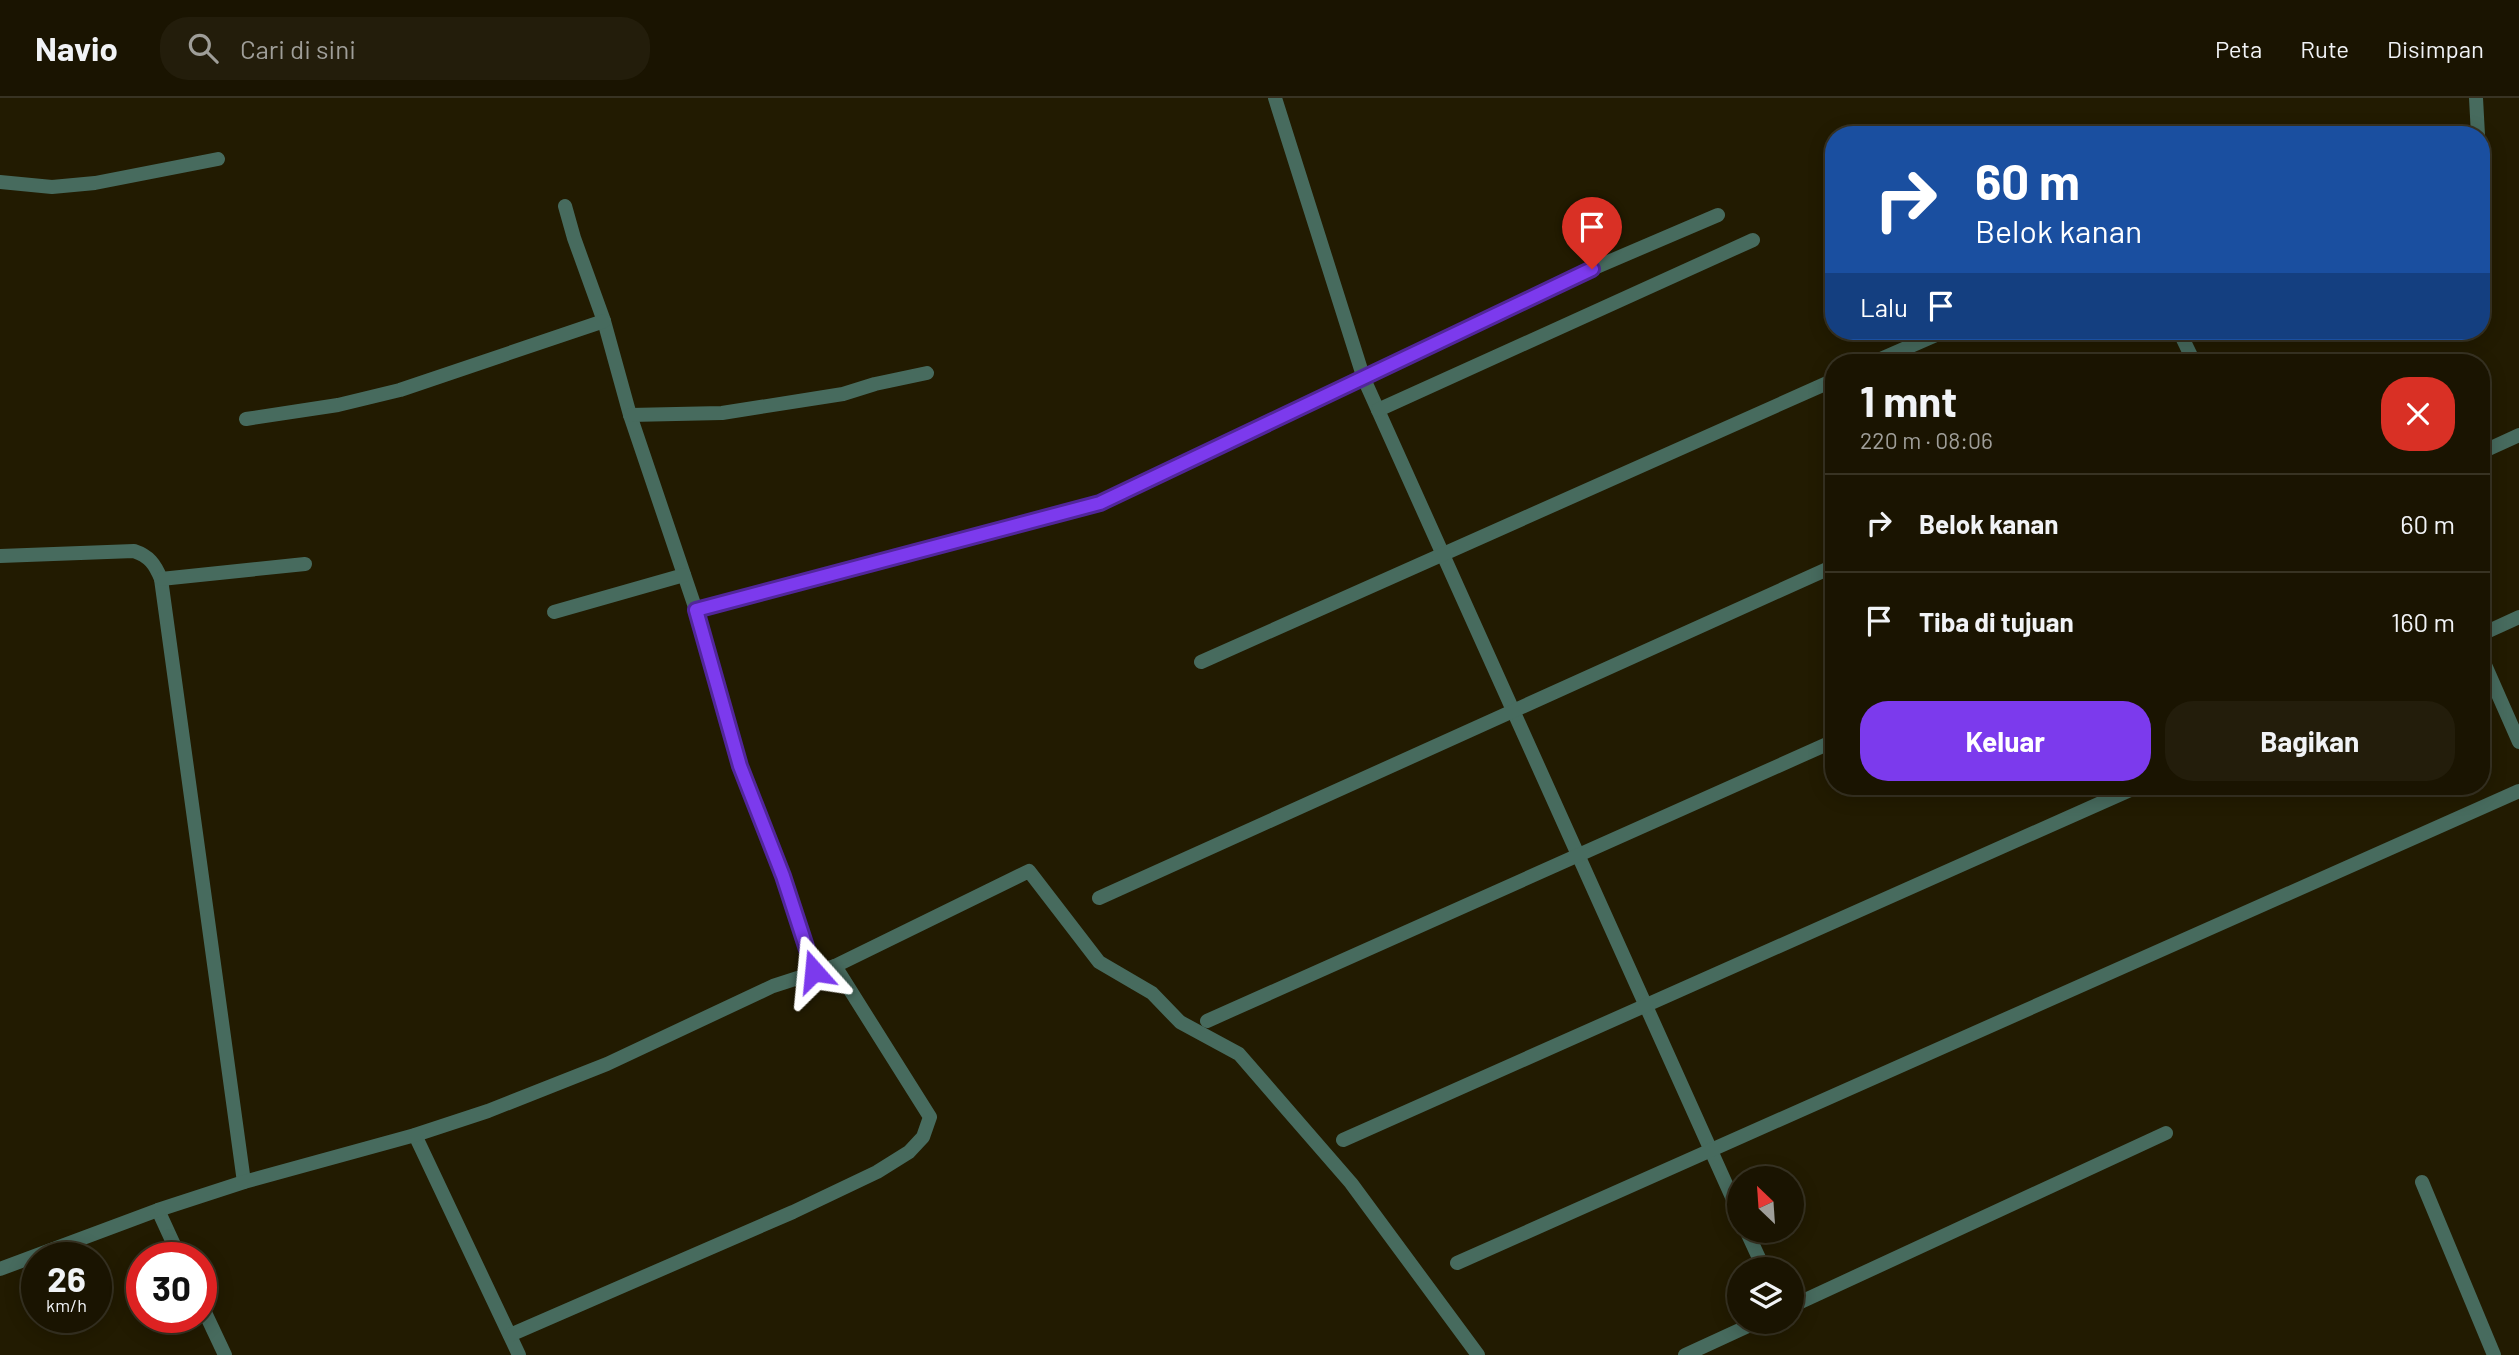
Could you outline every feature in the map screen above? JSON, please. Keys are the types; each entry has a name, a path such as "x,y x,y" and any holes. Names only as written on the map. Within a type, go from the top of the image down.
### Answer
{"street":[{"path":"1275,98 1364,379 1727,1187"},
{"path":"2476,98 2478,126"},
{"path":"0,182 52,187 96,183 218,159"},
{"path":"565,206 604,320 630,415 696,610 740,766 783,876 814,971"},
{"path":"696,610 1100,503 1364,379 1566,280 1718,215"},
{"path":"1378,410 1753,240"},
{"path":"246,419 338,405 400,390 604,320"},
{"path":"1892,354 1924,340"},
{"path":"630,415 722,413 843,394 927,373"},
{"path":"1201,662 1825,384"},
{"path":"2490,448 2519,435"},
{"path":"0,556 134,551 153,562 161,579 244,1182"},
{"path":"161,579 305,564"},
{"path":"1099,898 1825,570"},
{"path":"554,612 684,575"},
{"path":"2490,630 2519,617"},
{"path":"2490,676 2519,742"},
{"path":"1207,1021 1825,745"},
{"path":"1457,1263 2519,791"},
{"path":"1343,1140 2119,795"},
{"path":"0,1269 158,1210 244,1182 415,1135 488,1111 607,1064 773,986 835,966 1029,871 1099,962 1152,993 1180,1022 1239,1054 1351,1183 1478,1355"},
{"path":"510,1335 793,1212 877,1172 916,1145 923,1137 930,1117 835,966"},
{"path":"1804,1300 2165,1133"},
{"path":"415,1135 519,1355"},
{"path":"2422,1182 2494,1355"},
{"path":"158,1210 173,1242"},
{"path":"215,1333 225,1355"},
{"path":"1685,1355 1731,1334"}],"route":[{"path":"814,971 783,876 740,766 717,676 696,610 1100,503 1592,269"}]}
